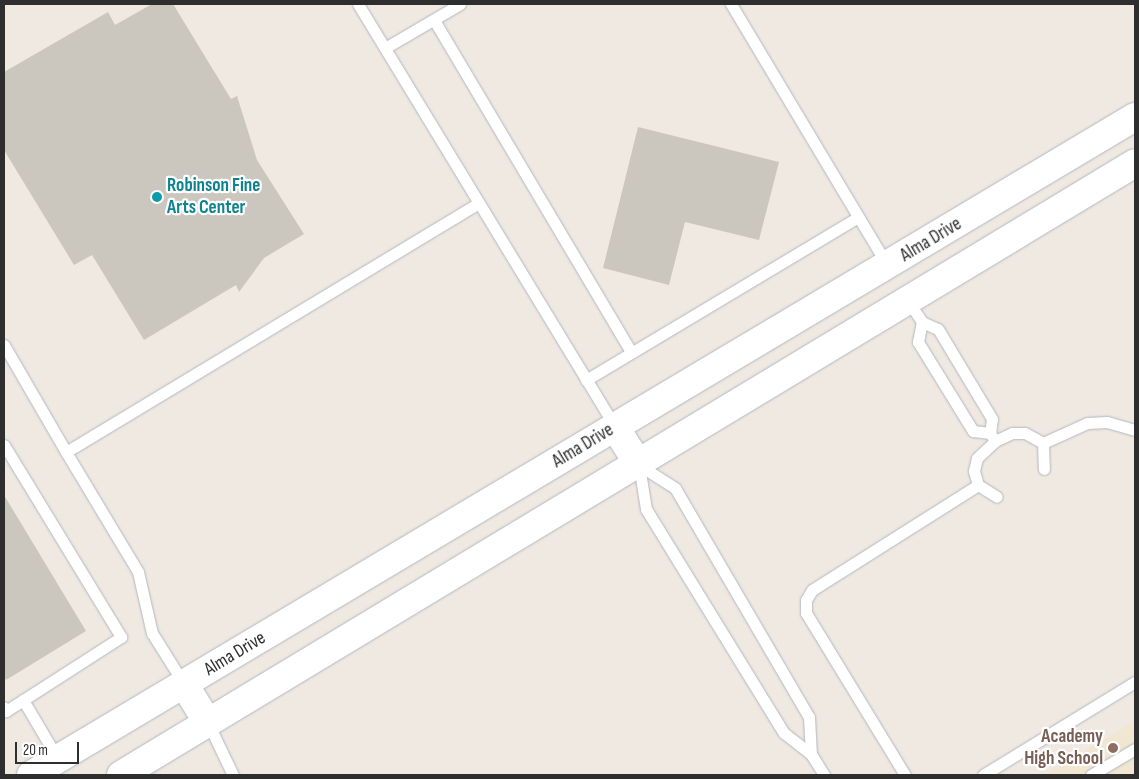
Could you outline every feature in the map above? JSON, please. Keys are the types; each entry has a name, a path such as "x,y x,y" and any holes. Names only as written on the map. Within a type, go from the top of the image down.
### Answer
{"main road":[{"name":"Alma Drive","path":"30,775 1135,117"},
{"path":"121,775 639,465 915,311 1135,163"},
{"path":"887,266 915,311"},
{"path":"615,427 639,465"},
{"path":"184,684 208,723"}],"lane":[{"path":"358,4 615,427"},
{"path":"384,48 460,4"},
{"path":"731,4 887,266"},
{"path":"434,20 631,352"},
{"path":"66,452 478,203"},
{"path":"586,380 858,217"},
{"path":"915,311 938,329 992,419 992,437 977,458 974,471 978,485 997,496"},
{"path":"915,311 918,342 973,431 992,437 1012,433 1025,433 1043,443"},
{"path":"4,345 138,572 152,633 184,684"},
{"path":"1043,443 1087,423 1107,422 1135,430"},
{"path":"1043,443 1044,469"},
{"path":"4,445 121,636 23,700 4,710"},
{"path":"639,465 675,488 809,717 811,754"},
{"path":"639,465 646,509 784,733 811,754 824,775"},
{"path":"905,775 806,613 806,600 812,590 978,485"},
{"path":"983,775 1135,682"},
{"path":"23,700 58,759"},
{"path":"208,723 233,775"},
{"path":"1091,775 1135,749"}],"shaded area":[{"name":"Academy High School","path":"1135,721 1135,775 1045,775"}],"building":[{"name":"Robinson Fine Arts Center","path":"152,4 173,4 231,99 237,96 257,160 304,234 264,258 239,292 236,285 144,340 92,255 74,265 4,150 4,72 108,12 115,25"},
{"path":"638,127 779,162 759,240 685,222 669,285 603,268"},
{"path":"4,495 86,631 6,680 4,676"}],"place":[{"name":"Robinson Fine Arts Center","path":"157,197"},
{"name":"Academy High School","path":"1113,748"}]}
